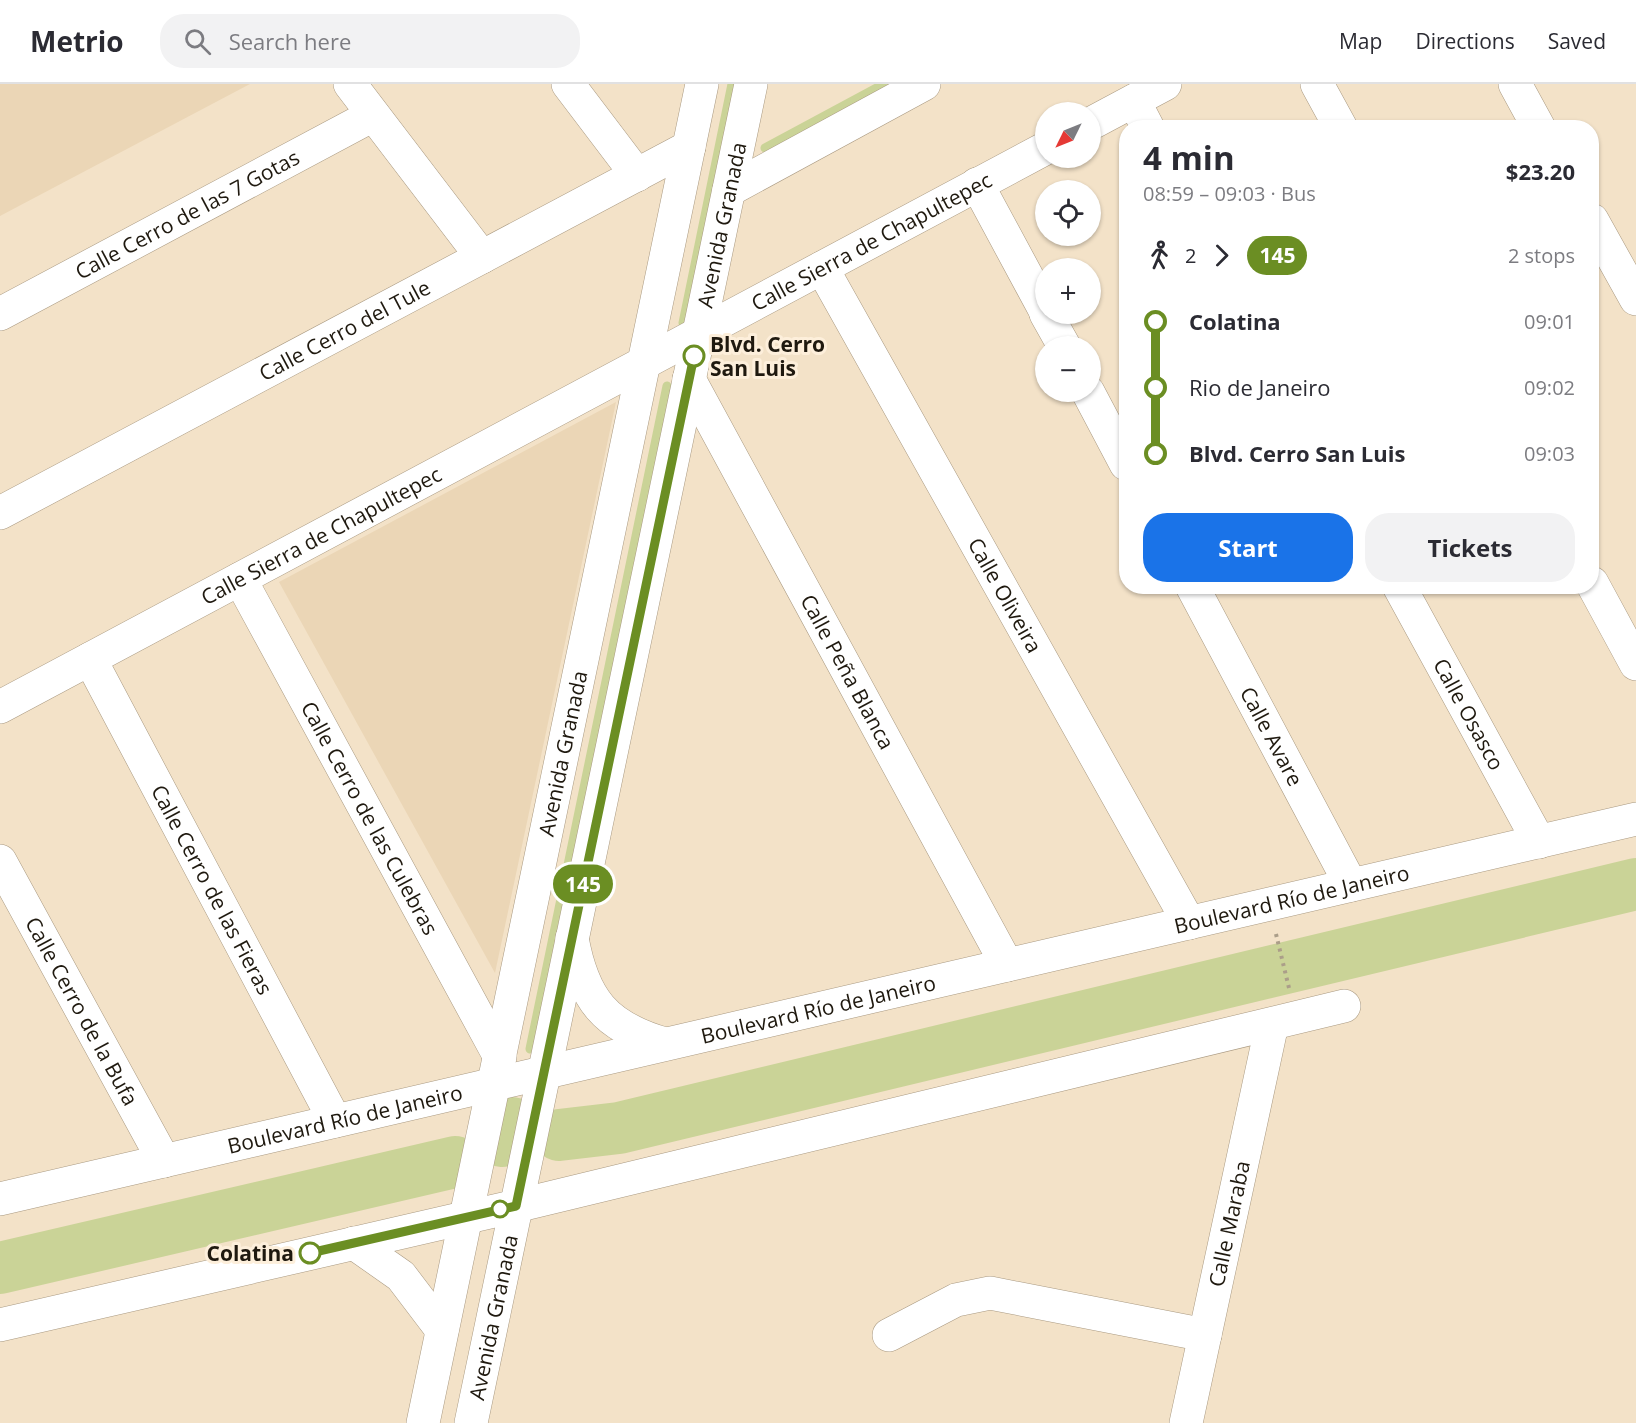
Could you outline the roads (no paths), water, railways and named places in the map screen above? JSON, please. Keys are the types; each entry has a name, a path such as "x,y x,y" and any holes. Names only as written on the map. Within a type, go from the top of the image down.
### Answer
{"street":[{"path":"350,84 482,257"},
{"path":"568,84 637,175"},
{"name":"Avenida Granada","path":"423,1423 702,84"},
{"name":"Avenida Granada","path":"471,1423 751,84"},
{"path":"729,190 924,84"},
{"path":"1101,122 1141,114 1165,84"},
{"path":"1317,84 1337,120"},
{"path":"1515,84 1535,120"},
{"name":"Calle Cerro de las 7 Gotas","path":"0,314 373,115"},
{"name":"Calle Cerro del Tule","path":"0,513 689,147"},
{"name":"Calle Sierra de Chapultepec","path":"0,707 1035,154"},
{"path":"977,184 1035,292"},
{"path":"1599,233 1636,299"},
{"name":"Calle Oliveira","path":"822,268 1189,923"},
{"name":"Calle Peña Blanca","path":"689,379 1007,965"},
{"path":"1093,402 1119,451"},
{"name":"Calle Cerro de las Culebras","path":"240,579 496,1070"},
{"name":"Calle Avare","path":"1196,594 1351,885"},
{"name":"Calle Osasco","path":"1404,594 1539,842"},
{"path":"1598,594 1636,664"},
{"name":"Calle Cerro de las Fieras","path":"90,659 335,1121"},
{"name":"Boulevard Río de Janeiro","path":"0,1199 335,1121 496,1070 544,1072 1636,819"},
{"name":"Calle Cerro de la Bufa","path":"0,861 164,1161"},
{"path":"572,939 578,971 593,999 616,1023 637,1036 664,1044"},
{"path":"0,1325 516,1206 1344,1006"},
{"name":"Calle Maraba","path":"1186,1423 1205,1335 1284,1021"},
{"path":"354,1243 401,1276 442,1330"},
{"path":"889,1335 956,1300 990,1293 1205,1335"}],"waterway":[{"path":"683,323 732,84"},
{"path":"765,148 884,84"},
{"path":"530,1049 667,386"},
{"path":"559,1135 619,1128 1636,884"},
{"path":"502,1141 512,1123 521,1135"},
{"path":"0,1268 455,1162"}],"place":[{"name":"Blvd. Cerro San Luis","path":"694,356"},
{"name":"Colatina","path":"310,1253"}]}
